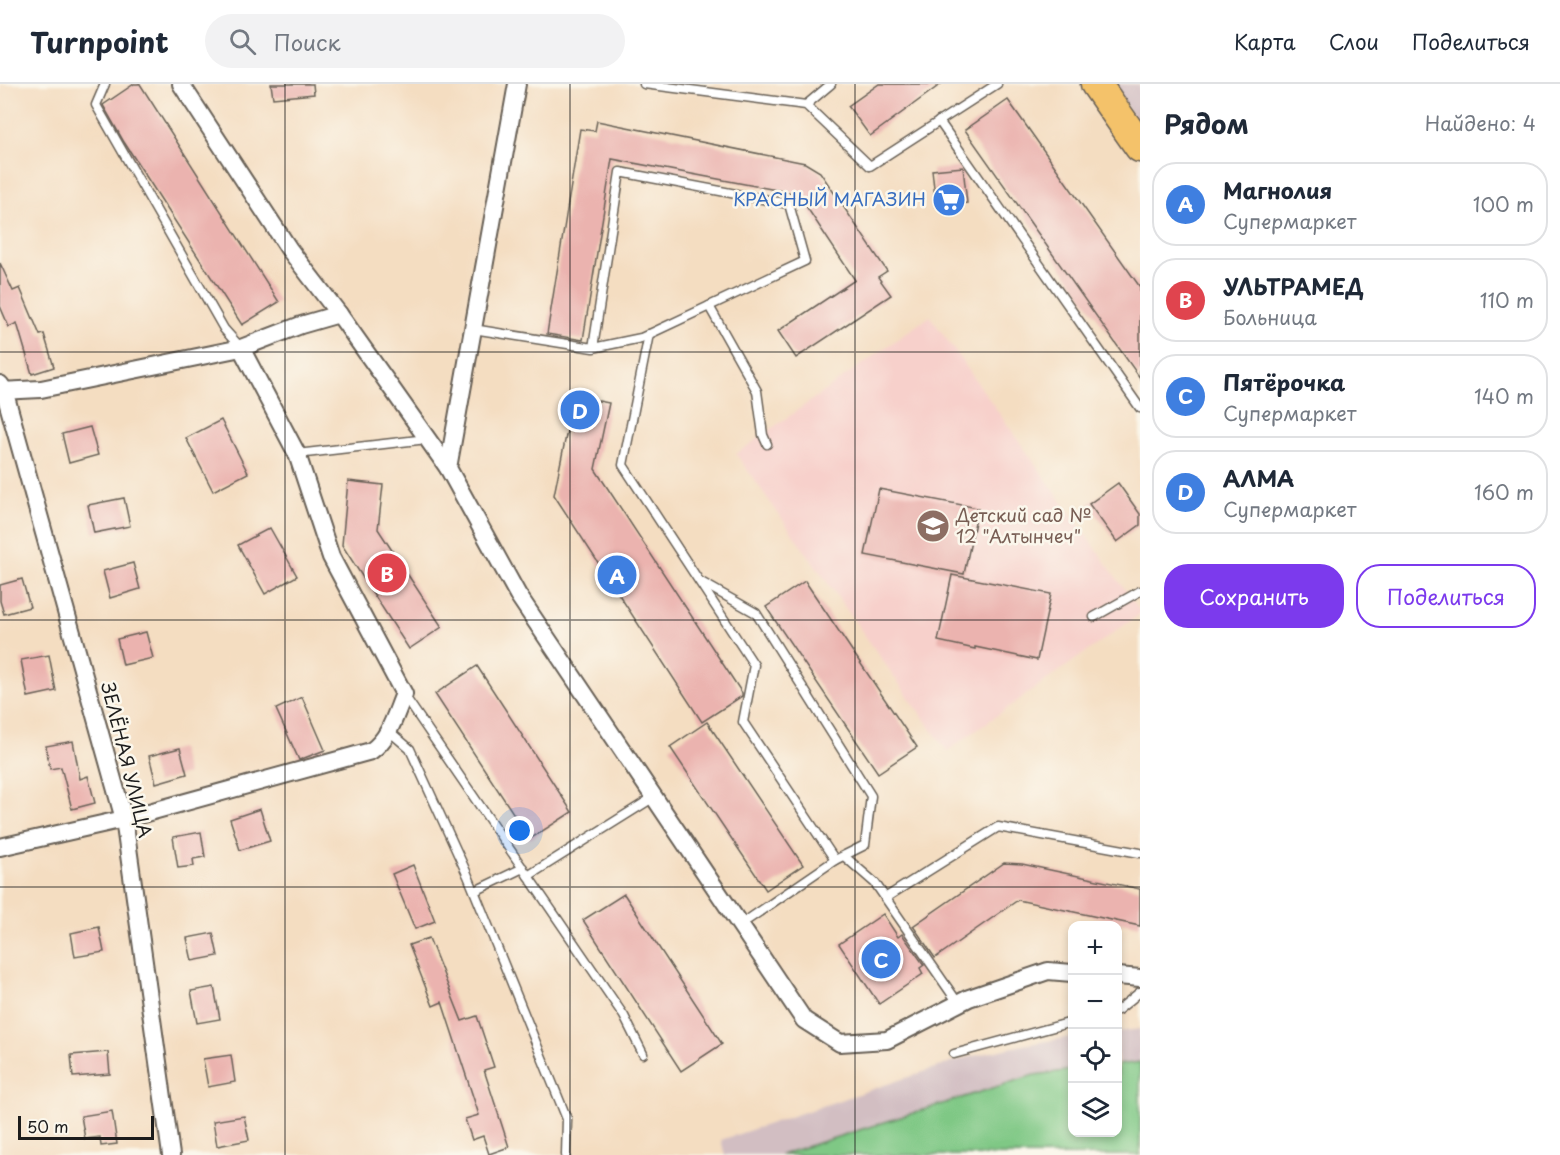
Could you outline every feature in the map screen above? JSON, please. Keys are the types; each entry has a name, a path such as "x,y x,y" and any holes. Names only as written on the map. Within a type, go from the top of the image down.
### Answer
{"highway":[{"path":"1096,84 1139,144"}],"street":[{"path":"181,84 289,249 339,314 448,468 518,595 804,1020 840,1043 887,1040 969,998 1048,971 1068,973"},
{"path":"448,468 517,84"},
{"path":"1,388 41,389 241,348 301,324 339,314"},
{"path":"0,848 124,819 371,751 380,745 389,731 404,694 331,557 297,454 241,348"},
{"name":"ЗЕЛЁНАЯ УЛИЦА","path":"1,388 124,819 168,1154"},
{"path":"1122,976 1140,978"}],"lane":[{"path":"105,84 96,105 224,329 241,348"},
{"path":"644,84 806,105 870,166 997,84"},
{"path":"806,105 831,84"},
{"path":"939,122 1140,408"},
{"path":"473,329 593,348 640,338 804,261 789,204 620,172 593,348"},
{"path":"709,306 757,391 763,435 767,444"},
{"path":"649,334 623,465 754,665 744,722 835,860"},
{"path":"297,454 427,439"},
{"path":"699,581 756,613 871,796 865,845 835,860 740,925"},
{"path":"1094,617 1140,591"},
{"path":"404,694 624,1016 643,1054"},
{"path":"389,731 410,748 475,891 567,1119 566,1155"},
{"path":"475,891 525,872 654,797"},
{"path":"885,898 998,827 1140,853"},
{"path":"844,856 875,883 958,1003"},
{"path":"1122,1007 1140,992"},
{"path":"954,1054 1068,1023"}],"shaded area":[{"path":"1112,84 1140,84 1140,128"},
{"name":"Детский сад № 12 \"Алтынчеч\"","path":"930,316 1140,611 1140,614 947,751 736,454"},
{"path":"1140,1029 1140,1062 1122,1064 1122,1031"},
{"path":"1068,1038 1068,1071 1034,1075 780,1155 725,1155 721,1140 965,1058"}],"green space":[{"path":"1140,1062 1140,1155 780,1155 1034,1075 1068,1071 1068,1137 1122,1137 1122,1064"}],"building":[{"path":"134,84 140,84 279,302 242,325 124,142 103,105"},
{"path":"271,84 313,84 314,94 273,98"},
{"path":"879,84 941,84 870,136 848,106"},
{"path":"1008,100 1140,287 1140,378 965,130"},
{"path":"597,121 805,163 820,172 887,271 878,277 891,295 796,358 778,331 855,280 798,194 612,159 583,340 547,334 580,129 595,131"},
{"path":"963,167 967,203 936,206 932,170"},
{"path":"0,263 13,291 20,288 40,335 44,334 54,367 32,374 17,323 9,327 0,306"},
{"path":"574,396 609,403 595,469 742,693 742,696 702,722 554,495"},
{"path":"221,420 248,473 213,491 186,438"},
{"path":"90,427 98,455 69,463 62,434"},
{"path":"348,481 383,485 378,529 442,627 409,649 342,545"},
{"path":"1118,483 1140,514 1140,525 1117,542 1089,504"},
{"path":"879,489 978,508 964,574 865,555"},
{"path":"124,498 130,526 94,533 88,505"},
{"path":"270,528 297,576 265,594 238,545"},
{"path":"133,563 140,589 110,598 103,571"},
{"path":"952,575 1051,594 1037,660 938,641"},
{"path":"22,579 30,607 4,614 0,601 0,585"},
{"path":"805,581 917,747 878,773 766,607"},
{"path":"146,632 153,658 123,665 117,639"},
{"path":"49,655 56,691 28,697 21,660"},
{"path":"477,666 572,812 530,839 435,694"},
{"path":"302,697 325,750 299,760 276,709"},
{"path":"707,722 803,865 766,890 670,747"},
{"path":"73,741 80,779 88,776 95,803 72,809 61,767 50,769 46,746"},
{"path":"180,748 187,774 156,783 149,756"},
{"path":"260,809 270,841 240,850 230,819"},
{"path":"201,832 205,857 193,859 194,866 178,868 173,837"},
{"path":"1004,863 1022,864 1140,889 1140,926 1018,900 935,958 913,926"},
{"path":"413,865 435,921 415,929 392,874"},
{"path":"624,894 722,1044 681,1071 583,920"},
{"path":"883,914 898,937 902,934 924,965 920,968 923,974 879,1004 839,944"},
{"path":"99,927 104,952 75,957 71,933"},
{"path":"213,933 218,956 192,961 187,938"},
{"path":"429,938 462,1021 477,1016 494,1067 484,1070 509,1147 489,1154 483,1136 472,1140 465,1119 479,1115 442,1002 433,1006 409,945"},
{"path":"214,987 220,1019 197,1023 191,991"},
{"path":"108,1052 110,1074 73,1077 71,1055"},
{"path":"231,1055 235,1082 208,1087 203,1059"},
{"path":"112,1111 117,1144 101,1146 100,1137 85,1139 81,1116"},
{"path":"244,1116 249,1140 217,1146 213,1121"}],"place":[{"name":"КРАСНЫЙ МАГАЗИН","path":"949,200"},
{"name":"АЛМА","path":"580,410"},
{"name":"Детский сад № 12 \"Алтынчеч\"","path":"933,526"},
{"name":"УЛЬТРАМЕД","path":"387,573"},
{"name":"Магнолия","path":"617,575"},
{"name":"Пятёрочка","path":"881,959"}]}
